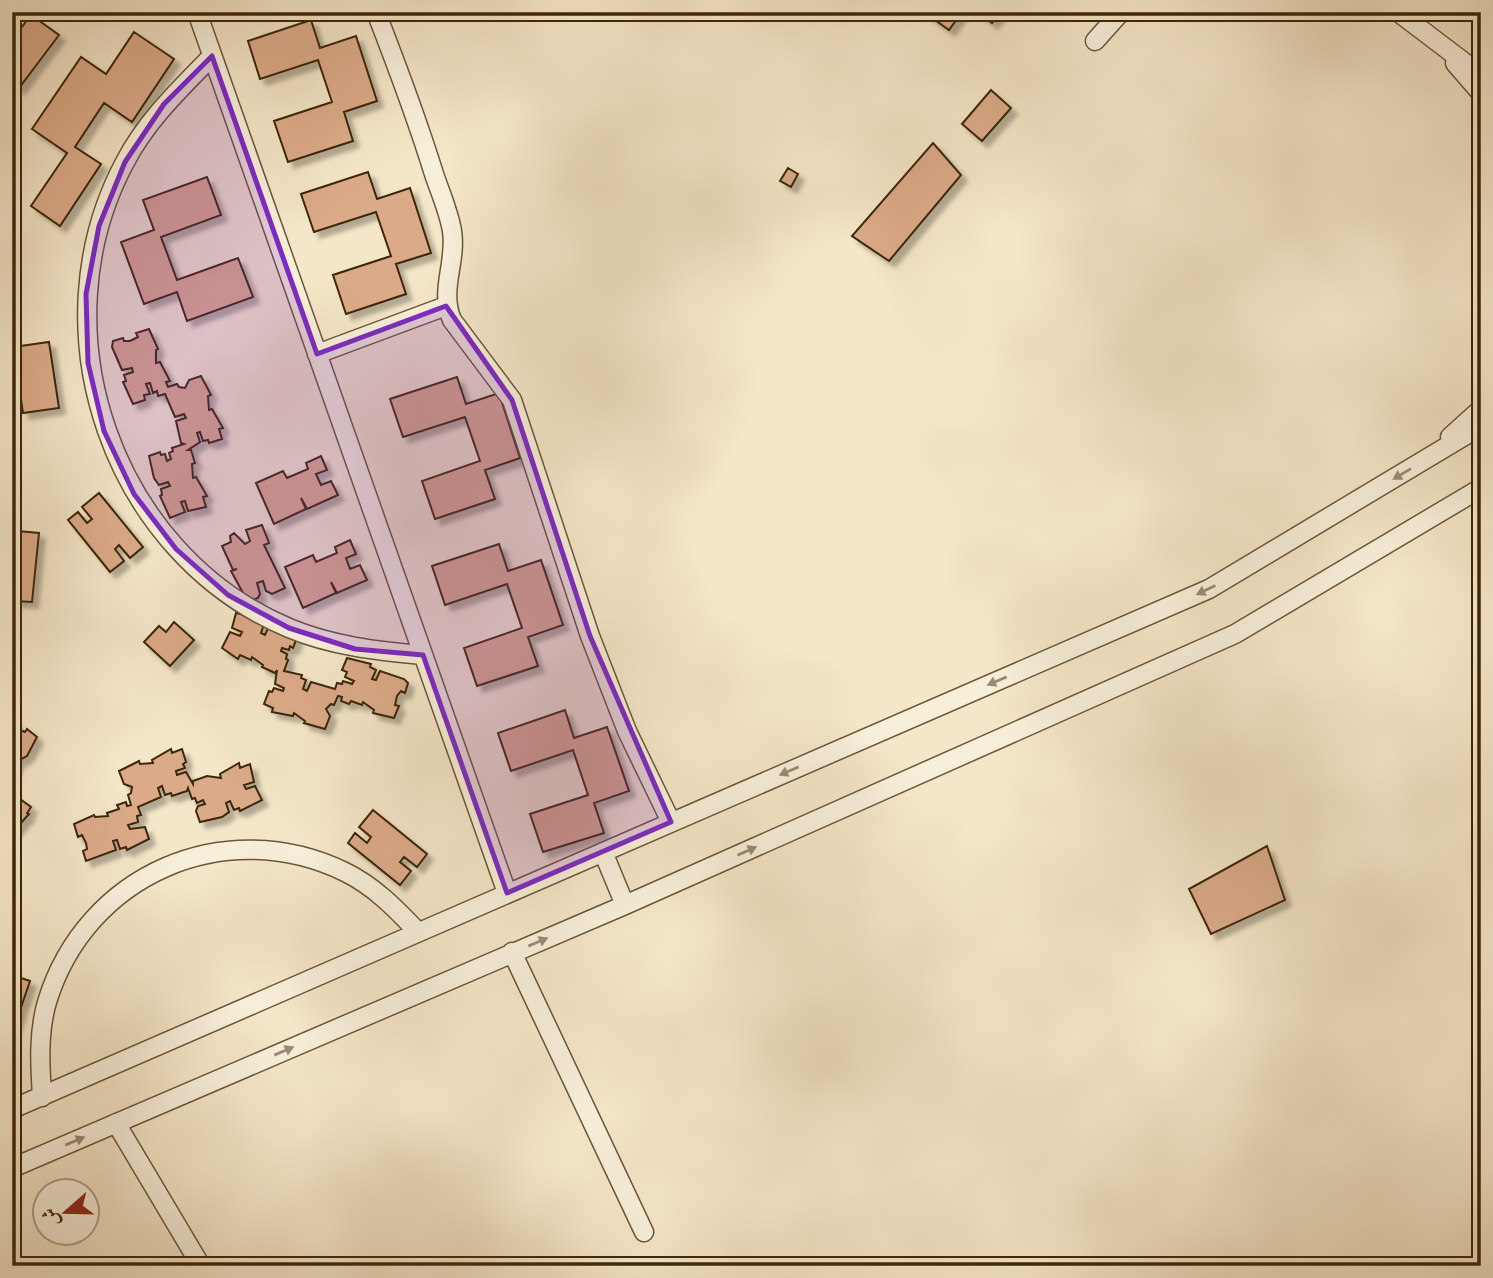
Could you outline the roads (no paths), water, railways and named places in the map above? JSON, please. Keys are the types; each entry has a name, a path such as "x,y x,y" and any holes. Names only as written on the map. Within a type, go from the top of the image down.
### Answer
{"street":[{"path":"197,12 507,894"},
{"path":"376,12 412,103 452,230 452,265 445,293 446,306 452,320 499,379 512,400 590,636 627,731 671,822"},
{"path":"1095,41 1121,12"},
{"path":"1398,12 1481,75"},
{"path":"1441,43 1481,93"},
{"path":"212,56 164,104 132,150 99,226 86,294 88,363 104,431 134,494 176,549 228,594 289,628 342,645 423,655"},
{"path":"317,354 446,306"},
{"path":"1432,456 1481,409"},
{"path":"12,1110 1209,589 1481,426"},
{"path":"12,1168 625,905 1235,634 1481,488"},
{"path":"42,1097 39,1049 47,1003 64,960 90,921 125,889 165,866 210,852 257,848 303,855 347,872 376,892 418,932"},
{"path":"603,852 625,905"},
{"path":"512,952 644,1231"},
{"path":"116,1123 201,1266"}]}
